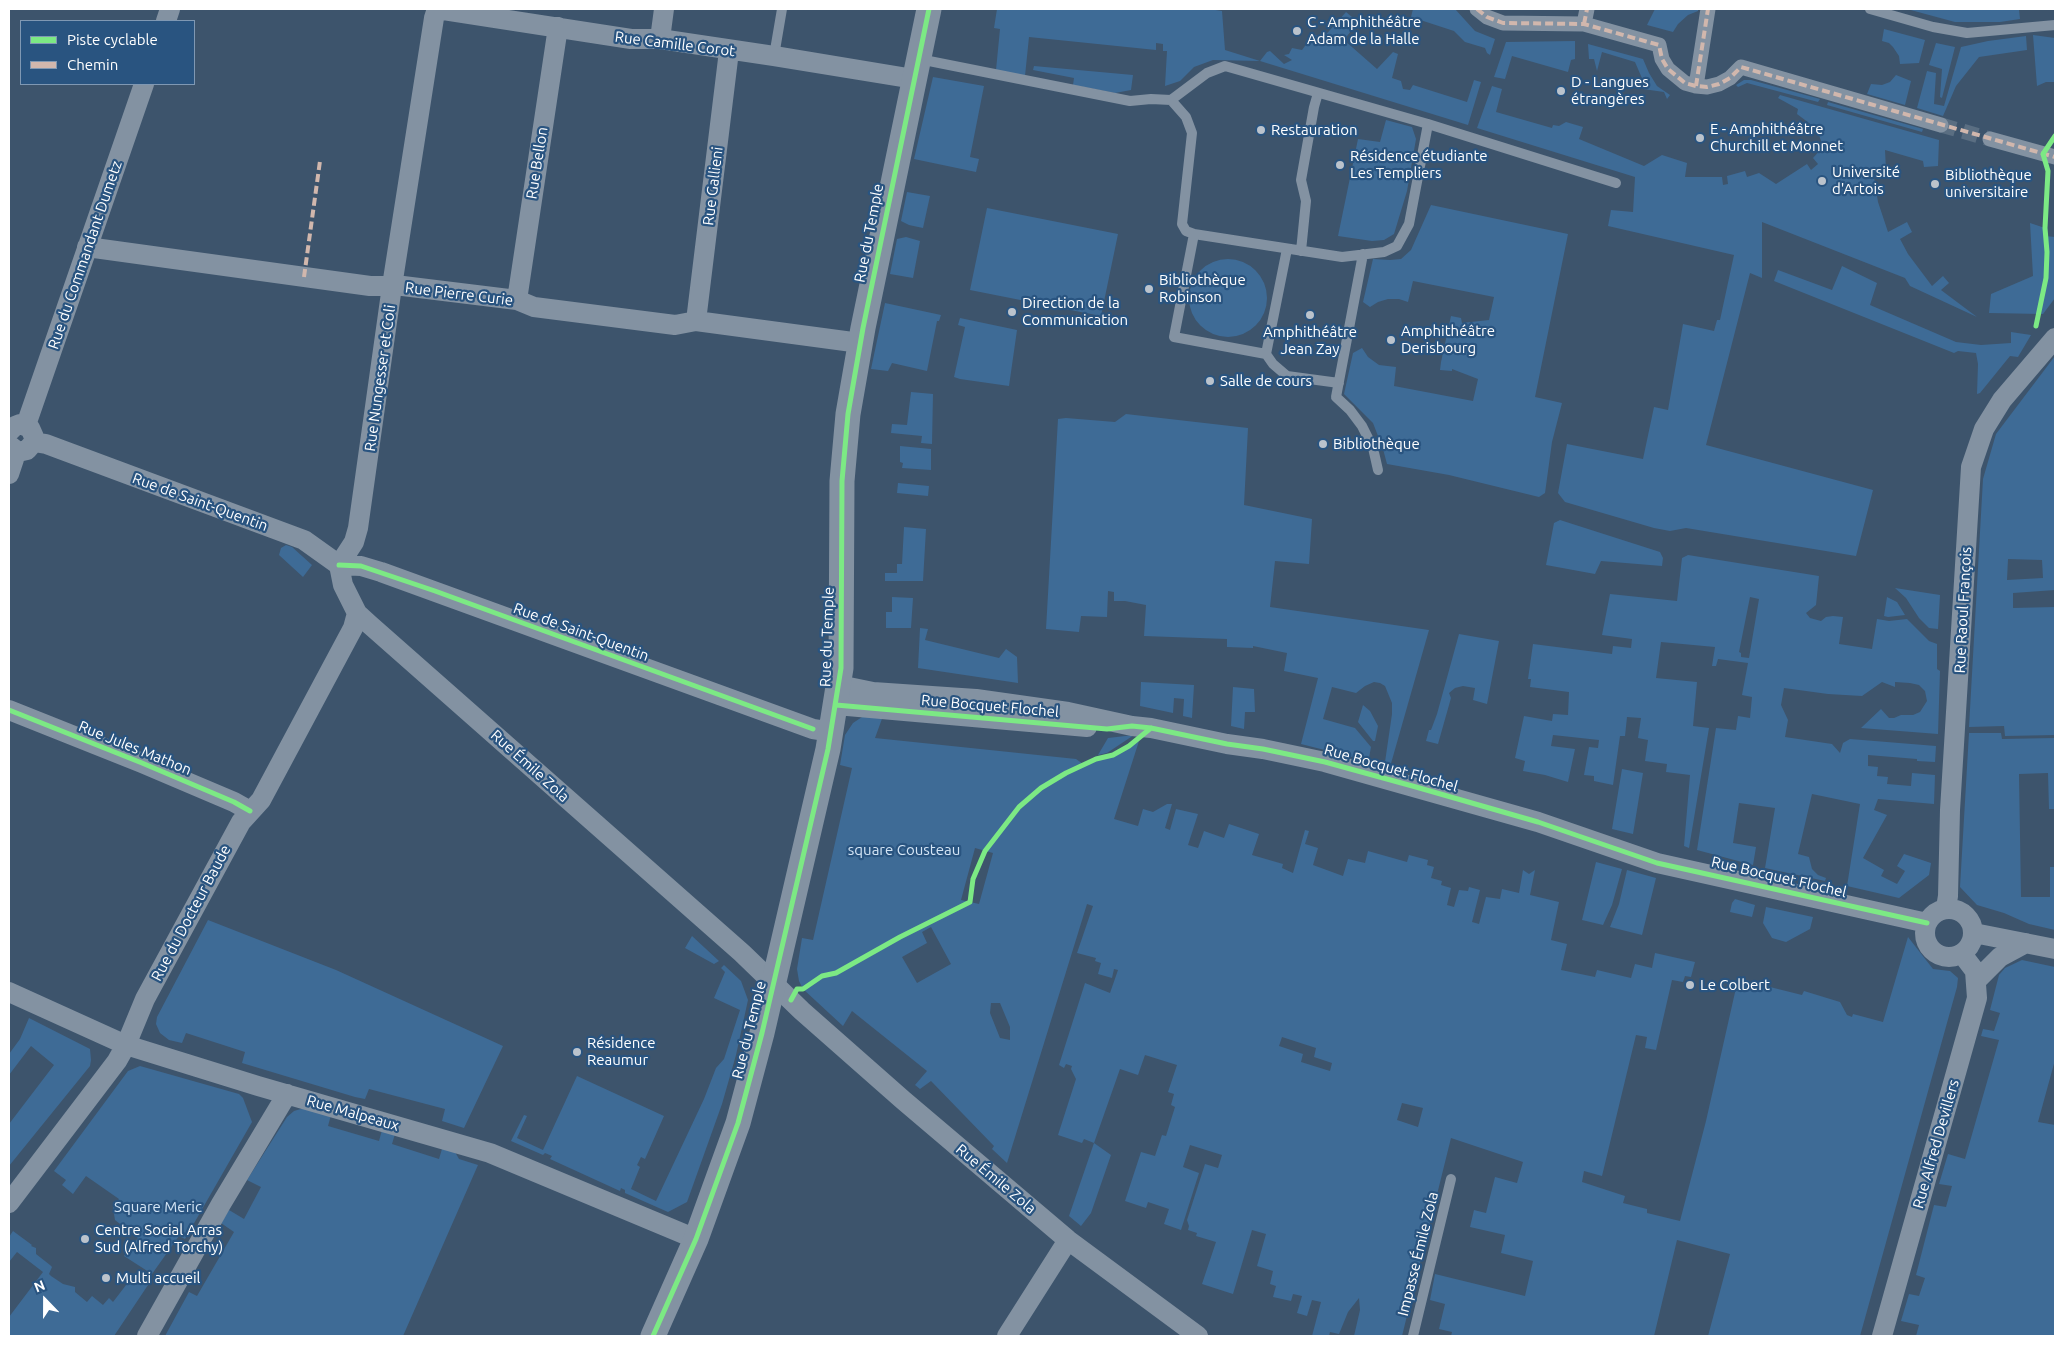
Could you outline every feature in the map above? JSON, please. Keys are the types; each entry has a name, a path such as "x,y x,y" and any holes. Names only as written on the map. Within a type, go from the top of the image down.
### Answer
{"street":[{"name":"Rue Camille Corot","path":"437,9 487,13 631,39 660,39 729,51 916,69"},
{"name":"Rue Nungesser et Coli","path":"339,565 354,542 358,528 392,286 434,18 437,9"},
{"path":"660,39 664,9"},
{"name":"Rue du Temple","path":"653,1336 696,1239 738,1123 774,983 822,731 838,695 842,482 848,414 860,343 929,9"},
{"path":"1477,9 1487,17 1503,23 1585,16 1659,45 1662,59 1668,70 1685,83 1696,86 1707,87 1719,84 1730,78 1741,67 1941,125"},
{"path":"1696,86 1708,9"},
{"name":"Rue Bellon","path":"517,300 558,27"},
{"name":"Rue Gallieni","path":"696,321 729,51"},
{"name":"Rue du Commandant Dumetz","path":"9,474 18,439 144,85"},
{"path":"1990,139 2055,158"},
{"name":"Rue Pierre Curie","path":"87,247 370,286 392,286 517,300 534,307 675,324 696,321 860,343"},
{"name":"Rue Raoul François","path":"1946,908 1948,896 1950,810 1971,467 1984,428 2002,400 2055,338"},
{"name":"Rue de Saint-Quentin","path":"18,439 46,444 304,540 339,565 361,566 426,587 822,731"},
{"name":"Rue Émile Zola","path":"339,565 344,585 357,613 742,953 802,1011 1068,1240 1198,1336"},
{"name":"Rue du Docteur Baude","path":"9,1203 117,1061 126,1045 145,999 241,822 261,800 353,628 357,613"},
{"name":"Rue Bocquet Flochel","path":"838,695 850,688 873,692 976,700 1068,712 1132,726 1263,749 1325,762 1538,822 1657,863 1927,923"},
{"name":"Rue Bocquet Flochel","path":"838,695 887,709 1106,729 1132,726"},
{"path":"887,709 920,696"},
{"name":"Rue Jules Mathon","path":"9,710 161,771 234,802 250,811"},
{"path":"1946,908 1954,908 1962,912 1973,925 1974,933 1968,948 1962,954 1945,957 1937,954 1930,948 1926,940 1925,931 1927,923 1935,913 1946,908"},
{"path":"1974,933 2055,949"},
{"path":"1977,980 2000,957 2026,943"},
{"path":"1962,954 1975,971 1977,980"},
{"name":"Rue Alfred Devillers","path":"1882,1336 1970,1027 1977,998 1977,980"},
{"name":"Rue Malpeaux","path":"9,992 126,1045 490,1153 696,1239"},
{"path":"147,1336 226,1196 287,1094"},
{"path":"1007,1336 1068,1240"}],"lane":[{"path":"774,56 782,9"},
{"path":"1870,9 1967,33 2055,25"},
{"path":"916,69 1130,101 1171,100 1207,73 1225,66 1428,124 1616,183"},
{"path":"1301,251 1306,200 1301,180 1318,93"},
{"path":"1171,100 1186,117 1192,133 1182,224 1186,231 1194,234 1342,257 1384,252 1398,246 1409,224 1428,124"},
{"path":"1194,234 1174,337 1266,354 1287,376 1339,382"},
{"path":"1266,354 1286,249"},
{"path":"1363,254 1336,396 1362,426 1373,448 1378,470"},
{"name":"Impasse Émile Zola","path":"1413,1336 1451,1179"}],"green space":[{"path":"997,9 1209,9 1222,11 1225,50 1260,61 1213,60 1194,67 1180,81 1165,86 1167,51 1163,51 1163,44 1156,43 1156,50 1029,37 1025,76 996,70 1000,29 994,28"},
{"path":"1413,9 1455,9 1475,31 1495,39 1490,55 1485,48 1465,42 1454,31 1411,17"},
{"path":"1655,9 1698,9 1698,11 1688,15 1678,24 1673,32 1647,25"},
{"path":"1907,9 2019,9 2020,19 2000,22 1955,22"},
{"path":"1346,12 1358,22 1344,40 1377,69 1393,52 1398,54 1392,78 1401,81 1403,89 1410,90 1413,85 1467,102 1474,80 1481,82 1468,125 1260,61 1270,51 1284,64 1292,60 1284,55 1289,54 1292,48 1302,50 1314,34 1322,39"},
{"path":"1884,29 1925,40 1919,63 1900,64 1899,56 1893,47 1889,43 1882,41"},
{"path":"2033,35 2055,38 2055,82 2046,82 2037,86"},
{"path":"2026,36 2027,50 1979,57 1956,86 1943,116 1917,108 1927,71 1936,73 1934,104 1944,106 1961,47"},
{"path":"1575,41 1575,59 1571,60 1568,72 1512,56 1505,79 1494,77 1506,42"},
{"path":"1936,43 1955,47 1942,98 1940,97 1942,69 1929,65"},
{"path":"1588,44 1643,59 1657,86 1670,95 1667,99 1664,92 1643,89 1644,83 1635,62 1602,52 1597,71 1594,59 1589,59"},
{"path":"1034,66 1133,75 1131,90 1115,93 1073,85 1074,78 1033,70"},
{"path":"1896,75 1911,81 1905,105 1867,94 1871,84 1882,85 1890,82"},
{"path":"933,77 984,86 970,157 979,159 976,172 914,159"},
{"path":"1744,80 1751,80 1820,99 1818,102 1747,83 1738,87 1736,85"},
{"path":"1492,86 1502,89 1496,112 1552,128 1553,125 1559,126 1566,122 1583,127 1579,139 1644,166 1662,155 1687,163 1685,177 1722,177 1723,185 1728,184 1727,176 1745,171 1747,177 1759,173 1776,184 1807,164 1811,170 1818,164 1813,158 1823,147 1817,129 1797,114 1798,109 1778,98 1780,95 1939,140 1938,166 1924,167 1923,161 1885,150 1886,170 1873,171 1878,202 1888,232 1907,222 1912,232 1900,239 1908,254 1932,286 1943,276 1949,283 1941,290 1977,317 1910,286 1905,278 1762,222 1762,278 1750,273 1706,445 1873,490 1856,556 1686,528 1670,531 1654,528 1565,502 1558,493 1567,444 1643,459 1654,407 1668,410 1683,324 1714,331 1717,320 1720,320 1734,255 1608,226 1611,210 1633,212 1635,177 1477,128"},
{"path":"1828,102 1923,129 1922,132 1827,105"},
{"path":"1386,120 1412,127 1416,139 1407,191 1394,234 1384,240 1372,241 1338,236 1358,139 1380,142"},
{"path":"907,192 930,196 923,228 901,221"},
{"path":"1431,205 1568,234 1535,397 1562,403 1552,442 1545,493 1539,497 1449,475 1387,464 1373,423 1344,394 1353,353 1362,348 1368,357 1379,365 1396,367 1394,386 1473,401 1478,379 1452,369 1452,371 1440,370 1441,362 1451,316 1461,318 1462,323 1489,320 1494,297 1413,281 1408,302 1399,299 1388,299 1370,307 1363,302 1373,259 1401,259 1411,250"},
{"path":"987,208 1118,234 1101,316 970,290"},
{"path":"2030,223 2045,228 2045,236 2055,237 2055,298 2043,314 1989,313 1991,294 2033,276"},
{"path":"906,237 920,241 913,278 890,274 897,239"},
{"path":"1228,259 1243,262 1256,270 1264,283 1267,298 1264,313 1256,326 1243,334 1228,337 1213,334 1200,326 1192,313 1189,298 1192,283 1200,270 1213,262"},
{"path":"1842,266 1877,283 1870,305 1956,342 1981,345 2011,343 2011,332 2031,335 2018,357 2010,356 1980,393 1977,394 1978,364 1976,353 1958,351 1954,353 1774,281 1778,270 1832,290"},
{"path":"885,303 941,315 939,321 937,321 927,371 892,363 888,371 871,369"},
{"path":"960,318 1017,330 1009,386 954,377 965,327 958,325"},
{"path":"2055,356 2055,590 2013,593 2013,608 2055,607 2055,735 2005,736 2004,726 1969,727 1983,479 1996,434","holes":["2008,559 2042,560 2043,578 2007,580"]},
{"path":"911,392 933,394 932,444 921,443 922,436 891,433 892,424 907,425"},
{"path":"1126,414 1248,428 1244,505 1312,519 1309,564 1275,561 1270,607 1429,630 1390,767 1385,762 1392,703 1385,686 1380,683 1374,682 1356,693 1332,687 1323,719 1355,728 1371,747 1369,758 1364,760 1301,744 1318,678 1284,671 1287,653 1253,646 1253,648 1227,647 1227,639 1144,636 1146,605 1114,601 1114,592 1108,591 1107,617 1081,616 1079,632 1046,629 1058,419 1115,422"},
{"path":"900,446 931,449 931,470 902,468"},
{"path":"898,483 929,486 928,496 897,493"},
{"path":"1560,520 1660,552 1663,558 1662,566 1601,561 1595,574 1546,565 1554,523"},
{"path":"904,527 926,529 923,581 885,581 885,573 897,573 897,564 902,564"},
{"path":"286,545 292,547 312,565 303,577 279,555 281,548"},
{"path":"1688,555 1819,576 1816,605 1806,613 1810,618 1821,621 1826,617 1843,617 1839,644 1872,649 1877,619 1889,621 1907,619 1929,641 1937,644 1937,669 1940,671 1938,734 1861,728 1881,709 1889,718 1913,715 1920,712 1927,701 1925,691 1919,685 1910,683 1895,682 1895,687 1882,682 1862,696 1784,688 1781,705 1788,720 1785,737 1832,744 1840,753 1843,743 1850,739 1936,746 1935,762 1868,755 1868,766 1878,767 1877,776 1888,777 1887,784 1911,786 1912,773 1935,775 1934,804 1878,799 1874,810 1887,815 1863,858 1884,870 1881,876 1897,884 1905,871 1897,866 1904,854 1931,863 1929,875 1899,898 1847,886 1860,804 1812,794 1798,854 1809,857 1812,869 1818,875 1826,878 1825,881 1765,868 1775,808 1739,803 1733,843 1756,847 1753,865 1697,850 1716,728 1736,730 1738,716 1750,718 1752,697 1742,695 1748,663 1718,659 1716,666 1712,666 1715,647 1661,642 1656,678 1697,682 1693,726 1709,728 1689,848 1684,846 1690,775 1666,772 1667,764 1645,761 1648,740 1638,738 1641,718 1627,717 1625,736 1620,736 1613,785 1594,781 1594,776 1584,775 1589,747 1598,748 1599,740 1553,735 1551,746 1575,749 1568,782 1523,771 1525,761 1515,758 1524,716 1552,721 1553,714 1568,715 1569,692 1530,687 1531,679 1528,679 1533,644 1612,654 1613,646 1631,648 1632,639 1602,635 1610,594 1677,601 1682,558","holes":["1750,597 1759,599 1749,658 1741,657 1739,652"]},
{"path":"1895,588 1940,595 1938,629 1929,628 1919,618 1906,598"},
{"path":"892,597 913,598 911,628 886,628 886,612 892,612"},
{"path":"1887,597 1897,602 1905,615 1884,616"},
{"path":"920,628 928,629 925,640 999,658 1006,649 1017,657 1018,683 918,668"},
{"path":"1459,634 1499,641 1487,704 1473,700 1475,688 1463,686 1455,688 1449,693 1451,698 1438,744 1426,741 1437,714"},
{"path":"1141,682 1194,685 1192,718 1183,716 1184,699 1174,698 1173,713 1140,706"},
{"path":"1233,687 1254,689 1255,712 1245,712 1244,729 1231,726"},
{"path":"1363,705 1370,711 1378,726 1375,741 1358,722"},
{"name":"square Cousteau","path":"883,716 875,738 1076,759 1083,764 1113,755 1137,740 1139,741 1114,819 1138,826 1143,809 1153,812 1167,804 1172,804 1165,828 1170,830 1176,809 1198,814 1188,845 1198,848 1204,831 1224,838 1229,824 1259,834 1252,855 1283,864 1282,868 1293,873 1305,830 1309,831 1305,844 1318,848 1313,865 1343,876 1348,859 1365,863 1368,851 1407,862 1409,855 1428,860 1427,865 1434,867 1431,878 1442,881 1441,885 1451,888 1447,905 1454,907 1459,890 1468,891 1469,887 1480,890 1472,922 1479,924 1486,897 1500,899 1502,889 1519,893 1523,870 1529,874 1535,870 1530,895 1559,902 1551,940 1567,944 1561,970 1595,977 1597,970 1631,978 1635,964 1652,968 1655,953 1695,962 1691,977 1685,976 1683,982 1672,980 1656,1050 1645,1048 1647,1037 1636,1035 1602,1176 1584,1171 1582,1182 1625,1196 1623,1203 1647,1209 1647,1213 1680,1221 1706,1121 1738,979 1802,995 1804,991 1840,1002 1847,1015 1852,1017 1853,1014 1883,1022 1908,937 1933,969 1950,971 1958,978 1957,987 1860,1336 1708,1336 1730,1254 1677,1240 1654,1336 1451,1336 1452,1332 1439,1329 1445,1304 1430,1300 1435,1274 1525,1296 1533,1261 1501,1253 1505,1235 1470,1227 1474,1210 1486,1213 1495,1177 1517,1183 1523,1162 1451,1138 1402,1336 1354,1336 1360,1310 1359,1298 1348,1312 1339,1334 1330,1332 1329,1336 1312,1336 1321,1302 1312,1300 1307,1316 1297,1313 1302,1296 1293,1294 1291,1301 1273,1297 1276,1286 1270,1284 1273,1271 1257,1266 1266,1234 1252,1230 1233,1294 1202,1284 1216,1242 1196,1236 1197,1233 1188,1230 1187,1220 1205,1164 1218,1168 1222,1155 1190,1145 1183,1167 1199,1173 1181,1230 1164,1224 1169,1209 1148,1202 1146,1208 1125,1201 1141,1152 1155,1156 1162,1135 1166,1136 1175,1107 1171,1105 1174,1094 1168,1092 1177,1065 1145,1055 1138,1075 1120,1069 1094,1143 1084,1139 1082,1143 1058,1135 1076,1079 1071,1069 1072,1066 1066,1064 1064,1068 1059,1065 1085,983 1110,993 1118,970 1114,969 1112,978 1098,974 1101,963 1095,961 1096,958 1077,953 1093,906 1087,904 1007,1163 992,1149 994,1146 931,1081 920,1089 915,1085 927,1071 852,1011 843,1026 803,989 799,981 797,969 802,938 813,940 852,768 840,765 845,735 853,723 862,717","holes":["975,848 993,853 979,904 961,900","931,927 951,964 917,983 902,957 927,943 922,932","991,1003 1000,1003 1010,1027 1010,1040 1000,1038 990,1013","1282,1037 1316,1048 1314,1057 1332,1063 1330,1071 1301,1062 1303,1054 1279,1046","1402,1103 1423,1108 1418,1127 1397,1120"]},
{"path":"1969,733 2001,733 2002,739 2055,738 2055,809 2049,809 2048,773 2019,774 2021,897 2050,897 2050,867 2055,867 2055,930 2029,924 2004,913 1977,905 1960,887"},
{"path":"1134,735 1107,753 1098,755 1108,738"},
{"path":"1622,769 1643,773 1633,834 1612,829"},
{"path":"1596,862 1622,869 1612,905 1603,925 1582,920"},
{"path":"1627,870 1656,878 1642,935 1610,927 1619,904"},
{"path":"1735,899 1755,905 1752,917 1730,912"},
{"path":"1766,907 1813,917 1810,929 1786,942 1772,938 1763,923"},
{"path":"208,920 336,970 503,1046 464,1128 442,1121 445,1109 369,1089 365,1099 355,1097 242,1063 245,1052 186,1033 182,1043 169,1040 160,1033 156,1024 157,1017"},
{"path":"692,936 719,961 714,964 685,948"},
{"path":"2022,960 2055,967 2055,1060 2038,1122 2055,1125 2055,1336 1916,1336 1919,1325 1901,1321 1909,1294 1919,1296 1925,1278 1916,1275 1934,1205 1946,1207 1952,1186 1939,1184 1948,1154 1965,1159 1999,1040 1981,1036 1983,1029 1994,1031 2000,1013 1990,1010 1999,975 2005,968"},
{"path":"724,965 741,981 748,1000 736,1055 722,1104 687,1202 668,1212 625,1193 625,1190 621,1188 620,1191 550,1159 552,1156 545,1153 543,1155 511,1141 524,1115 527,1116 517,1138 543,1150 577,1076 664,1116 645,1159 641,1157 637,1165 640,1167 631,1189 656,1201 704,1099 716,1068 724,1059 740,1010 714,998 725,972 721,968"},
{"path":"29,1018 90,1049 91,1060 90,1066 9,1166 9,1124 54,1065 31,1046 9,1075 9,1054 20,1039"},
{"name":"Square Meric","path":"140,1066 239,1094 243,1098 252,1122 185,1239 179,1236 152,1274 124,1256 138,1238 115,1220 113,1208 119,1199 86,1176 73,1194 62,1185 66,1180 54,1171 128,1071"},
{"path":"304,1108 331,1115 328,1126 379,1141 382,1130 395,1134 392,1144 439,1159 442,1149 455,1152 459,1159 478,1165 403,1336 165,1336 189,1292 197,1296 234,1232 221,1223 229,1210 244,1219 261,1187 247,1180 287,1117 294,1111"},
{"path":"1094,1143 1111,1155 1091,1213 1081,1226 1069,1216"},
{"path":"13,1231 36,1248 36,1254 52,1267 49,1274 51,1276 63,1284 75,1287 75,1292 87,1302 92,1296 103,1305 109,1298 113,1302 133,1276 148,1285 114,1336 9,1336 9,1317 43,1272 17,1252 9,1262 9,1237"}],"tunnel":[{"path":"1941,125 1990,139"}],"marked path":[{"path":"1477,9 1487,17 1503,23 1584,24 1659,45 1662,59 1668,69 1685,83 1696,86 1707,87 1719,84 1730,78 1741,67 2055,157"},
{"path":"1584,24 1587,9"},
{"path":"1696,86 1708,9"},
{"path":"304,277 320,161"}],"cycle path":[{"path":"653,1336 696,1239 738,1123 762,1033 828,749 841,668 842,481 848,414 863,328 929,9"},
{"path":"2036,326 2046,278 2047,252 2045,228 2048,171 2043,154 2055,136"},
{"path":"339,565 361,566 435,591 813,729"},
{"path":"836,705 1107,729 1132,726 1263,749 1325,762 1538,822 1657,863 1927,923"},
{"path":"9,710 142,763 234,802 250,811"},
{"path":"791,1000 797,989 803,989 822,976 836,973 900,937 970,902 973,879 985,851 1019,807 1041,788 1066,773 1096,759 1113,755 1129,746 1151,728"}],"place":[{"name":"C - Amphithéâtre Adam de la Halle","path":"1297,31"},
{"name":"D - Langues étrangères","path":"1561,91"},
{"name":"Restauration","path":"1261,130"},
{"name":"E - Amphithéâtre Churchill et Monnet","path":"1700,138"},
{"name":"Résidence étudiante Les Templiers","path":"1340,165"},
{"name":"Université d'Artois","path":"1822,181"},
{"name":"Bibliothèque universitaire","path":"1935,184"},
{"name":"Bibliothèque Robinson","path":"1149,289"},
{"name":"Direction de la Communication","path":"1012,312"},
{"name":"Amphithéâtre Jean Zay","path":"1310,315"},
{"name":"Amphithéâtre Derisbourg","path":"1391,340"},
{"name":"Salle de cours","path":"1210,381"},
{"name":"Bibliothèque","path":"1323,444"},
{"name":"Le Colbert","path":"1690,985"},
{"name":"Résidence Reaumur","path":"577,1052"},
{"name":"Centre Social Arras Sud (Alfred Torchy)","path":"85,1239"},
{"name":"Multi accueil","path":"106,1278"}]}
